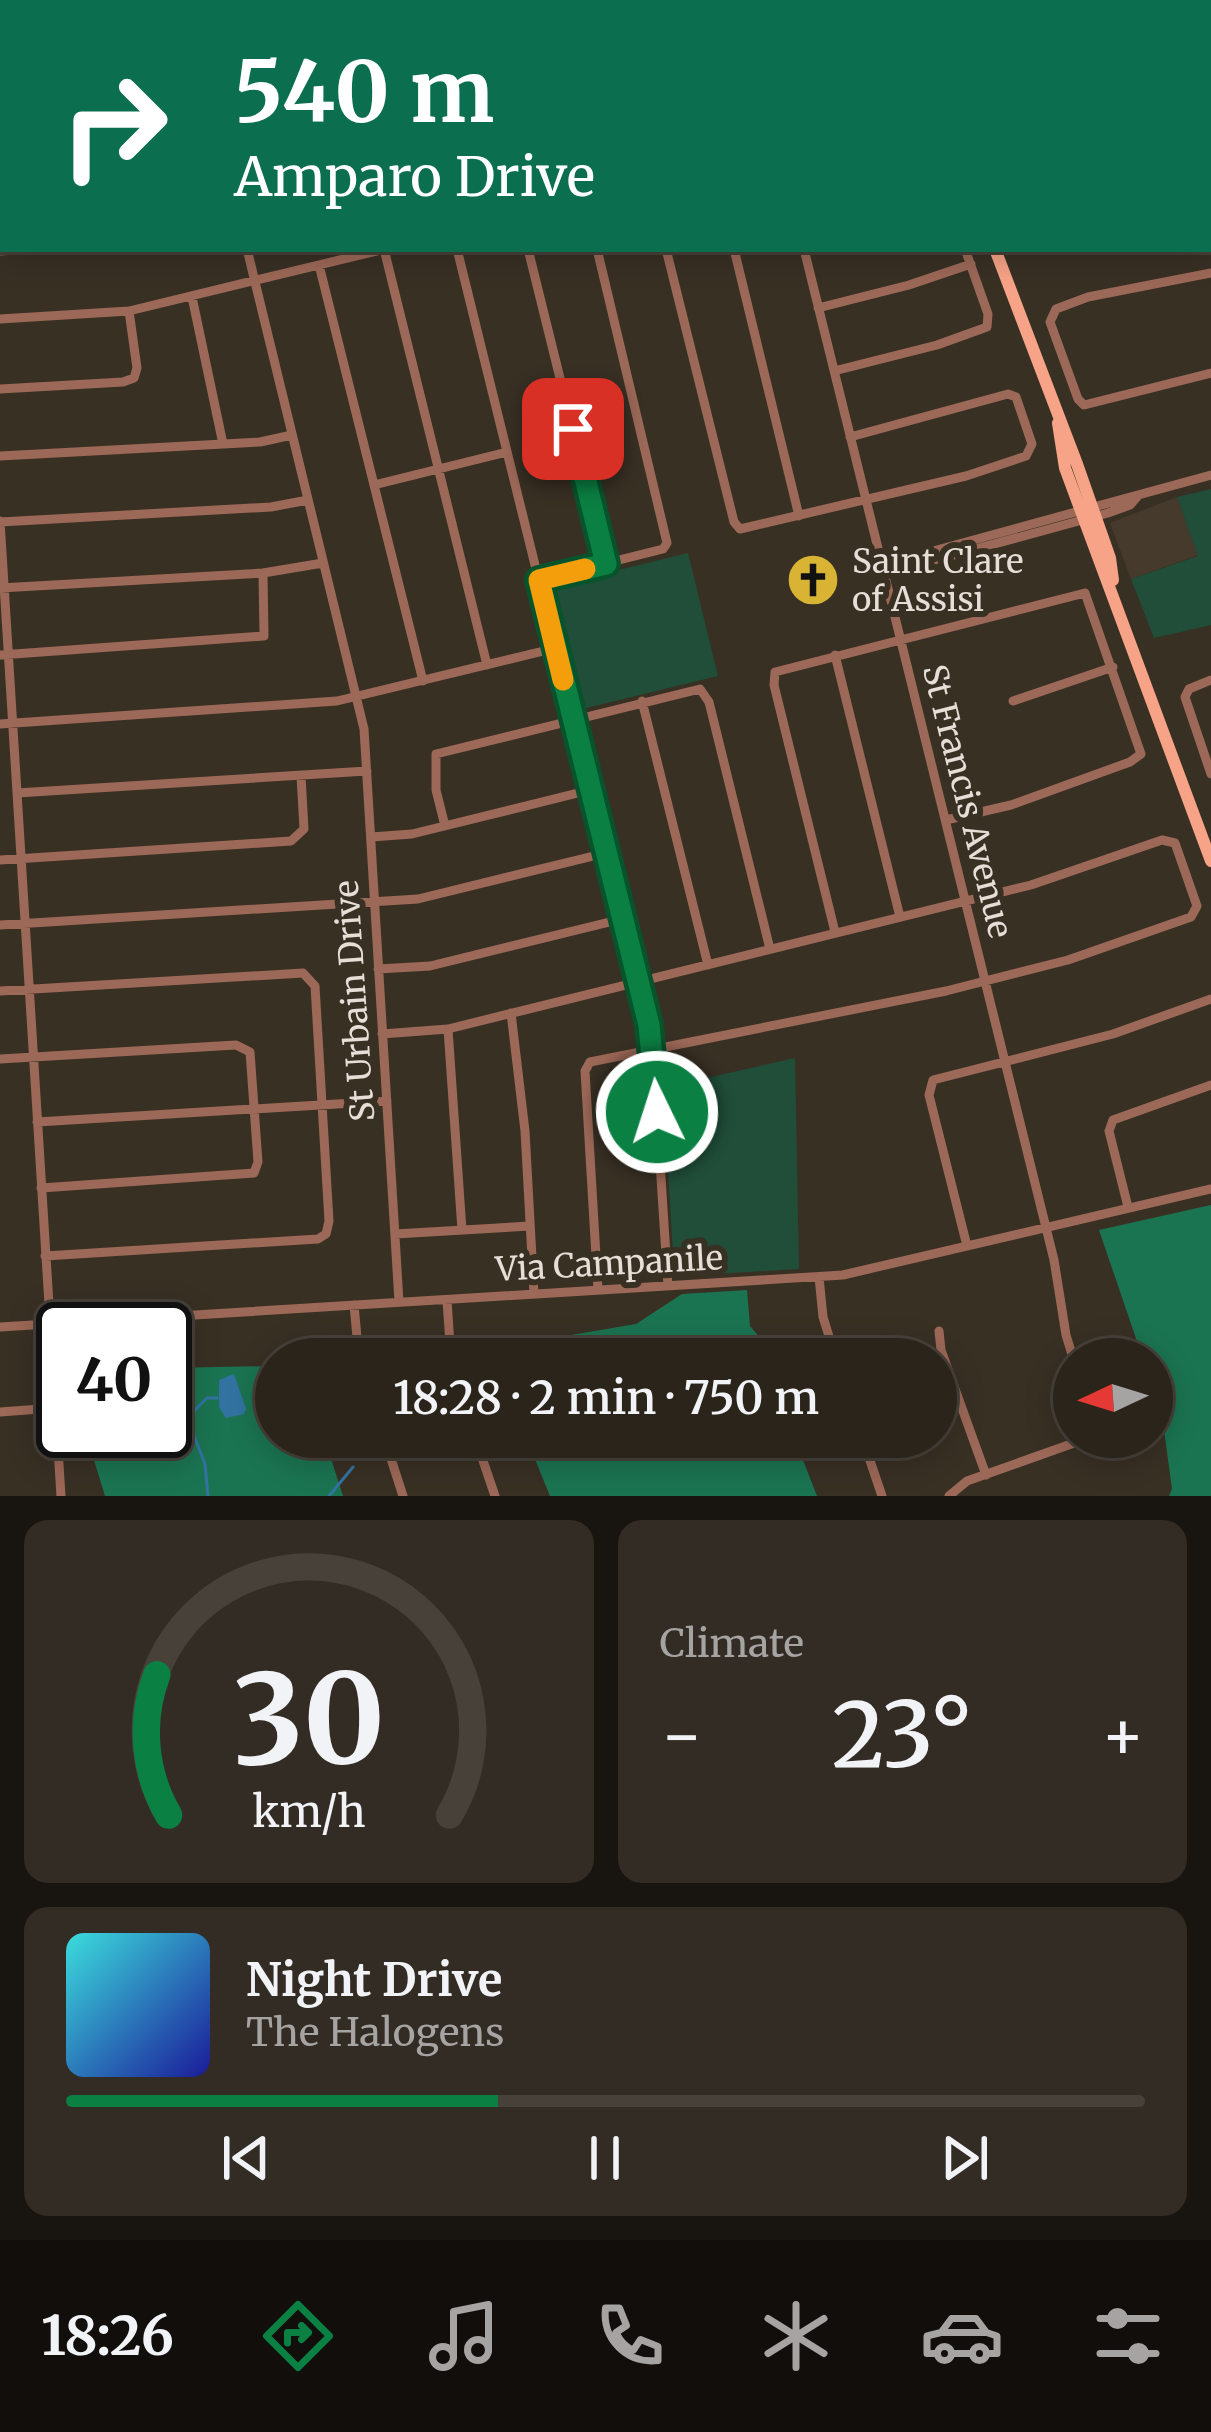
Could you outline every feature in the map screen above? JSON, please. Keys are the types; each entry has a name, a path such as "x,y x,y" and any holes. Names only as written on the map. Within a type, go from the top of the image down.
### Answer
{"main road":[{"path":"996,252 1211,861"}],"street":[{"name":"St Urbain Drive","path":"249,252 358,697 367,771 399,1303"},
{"path":"0,319 129,311 372,252"},
{"path":"385,252 487,665"},
{"path":"458,252 653,1051 668,1286"},
{"path":"529,252 606,564"},
{"path":"539,580 663,549 667,532 598,252"},
{"path":"667,252 734,522 740,530 992,468 1026,456 1032,444 1016,397 1008,394 850,436"},
{"path":"735,252 799,516"},
{"name":"St Francis Avenue","path":"805,252 1046,1227 1069,1338"},
{"path":"834,370 937,345 987,327 988,314 966,252"},
{"path":"818,308 918,283 971,264"},
{"path":"319,265 422,681"},
{"path":"1211,273 1088,297 1056,309 1051,322 1084,405 1211,373"},
{"path":"192,296 223,444"},
{"path":"0,389 134,378 137,368 129,311"},
{"path":"0,456 266,441 292,435"},
{"path":"374,485 507,452"},
{"path":"883,569 1130,505 1137,496 1211,476"},
{"path":"48,1302 21,859 6,723 0,522 271,507 308,500"},
{"path":"2,588 263,573 323,563"},
{"path":"4,655 264,636 263,573"},
{"path":"836,932 773,676 781,669 1079,592 1088,598 1142,747 1138,759 1011,805 946,820"},
{"path":"6,723 358,697 556,648"},
{"path":"835,655 900,917"},
{"path":"1013,700 1113,667"},
{"path":"1211,680 1189,689 1185,697 1211,774"},
{"path":"445,826 436,790 436,754 696,688 706,695 770,949"},
{"path":"642,701 708,965"},
{"path":"16,793 367,771"},
{"path":"0,860 291,841 304,829 301,776"},
{"path":"371,837 445,826 590,790"},
{"path":"382,1034 448,1029 1048,880 1168,839 1175,843 1197,906 1191,917 1068,960 985,981 590,1062 585,1071 598,1290"},
{"path":"0,925 436,896 606,853"},
{"path":"378,969 440,964 622,919"},
{"path":"0,991 304,973 315,986 329,1221 322,1238 45,1256"},
{"path":"967,1246 928,1088 933,1080 1113,1034 1211,999"},
{"path":"511,1013 525,1131 534,1294"},
{"path":"448,1029 462,1231"},
{"path":"0,1059 244,1045 251,1058 258,1162 249,1175 41,1188"},
{"path":"1128,1207 1109,1131 1113,1120 1211,1085"},
{"path":"37,1122 387,1101"},
{"name":"Via Campanile","path":"192,1315 863,1272 1211,1189"},
{"path":"395,1234 530,1226"},
{"path":"819,1277 830,1338"},
{"path":"447,1300 450,1338"},
{"path":"354,1305 356,1338"},
{"name":"Via Campanile","path":"0,1327 36,1325"},
{"path":"939,1331 941,1350 986,1474"},
{"path":"0,1412 36,1409"},
{"path":"949,1496 961,1484 1053,1450"},
{"path":"58,1458 61,1496"},
{"path":"391,1458 403,1496"},
{"path":"482,1458 495,1496"},
{"path":"869,1458 882,1496"}],"shaded area":[{"path":"1177,497 1198,555 1131,579 1110,523"}],"green space":[{"path":"1211,489 1211,625 1154,638 1131,579 1198,556 1177,497"},
{"path":"688,553 718,676 578,710 549,587"},
{"path":"795,1058 799,1269 681,1276 674,1270 663,1088"},
{"path":"1211,1205 1211,1496 1169,1496 1173,1338 1136,1338 1099,1230"},
{"path":"747,1290 750,1326 760,1338 563,1338 636,1324 682,1294"},
{"path":"255,1366 255,1458 331,1458 343,1496 105,1496 93,1458 192,1458 192,1368"},
{"path":"535,1458 802,1458 817,1496 550,1496"}],"water":[{"path":"234,1374 246,1409 244,1414 226,1418 219,1407 219,1380"}],"waterway":[{"path":"208,1496 205,1464 191,1428 193,1412 207,1398 217,1398"},
{"path":"329,1496 353,1467"}],"slow traffic":[{"path":"563,680 539,580 585,569"}],"place":[{"name":"Saint Clare of Assisi","path":"813,580"}],"route":[{"path":"573,429 606,564 539,580 649,1025 657,1112"}]}
